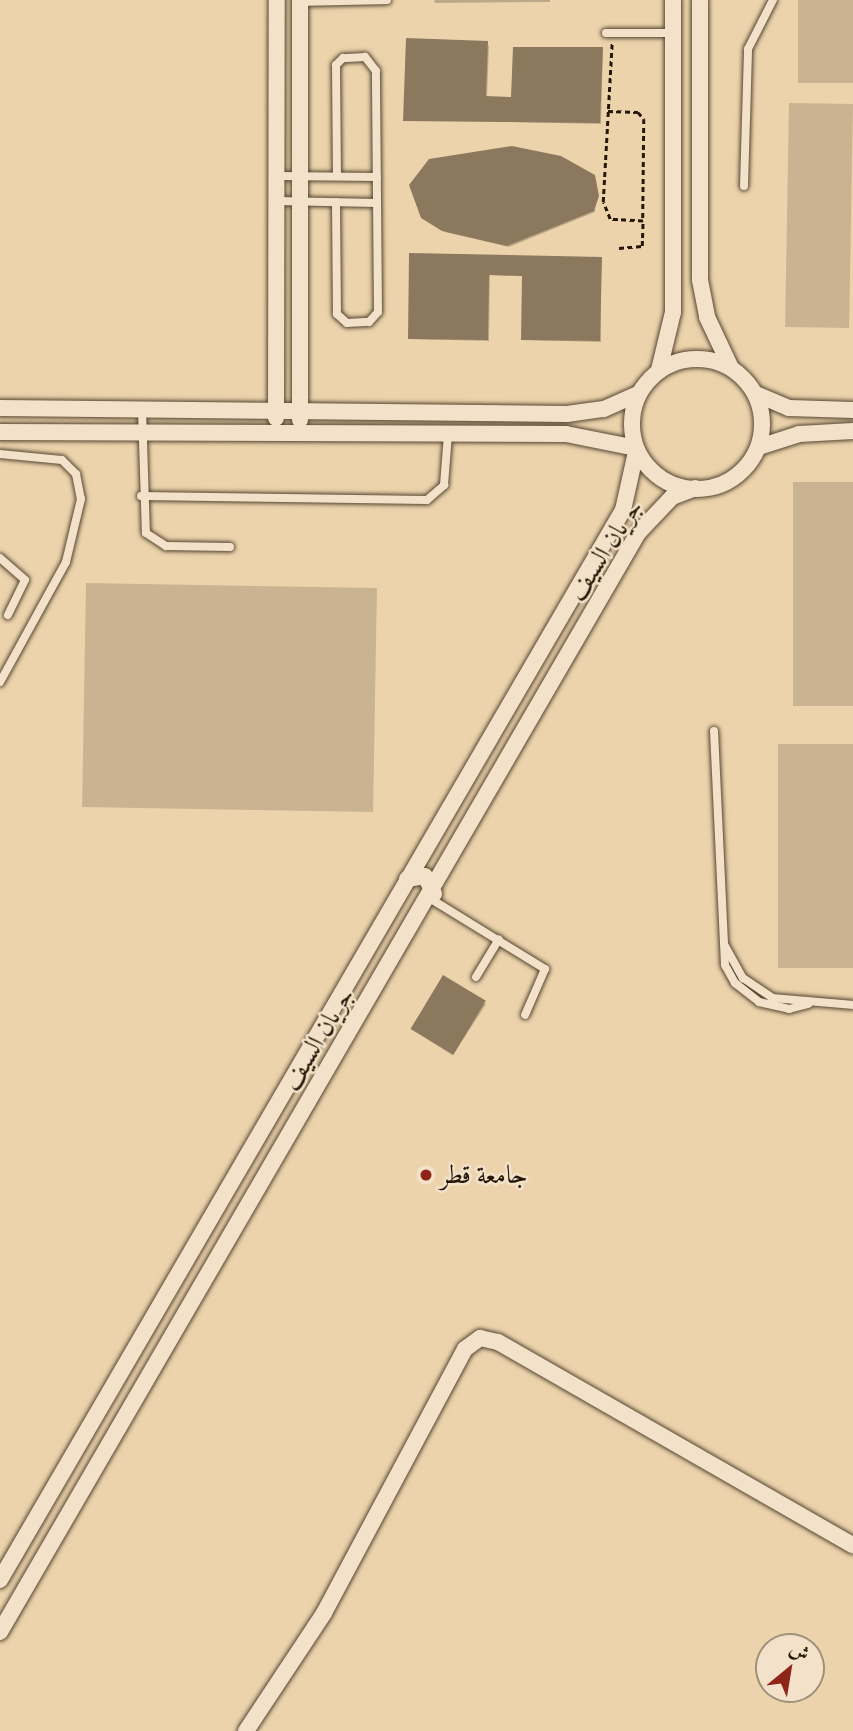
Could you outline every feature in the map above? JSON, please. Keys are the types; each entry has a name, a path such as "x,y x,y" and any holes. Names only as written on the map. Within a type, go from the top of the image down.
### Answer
{"street":[{"path":"276,432 277,0"},
{"path":"0,408 586,412 638,394 659,370 673,312 673,0"},
{"path":"700,0 700,280 707,317 731,368 756,394 789,408 853,410"},
{"path":"300,1 300,433"},
{"path":"659,370 689,359 731,368"},
{"path":"636,450 632,426 638,394"},
{"path":"756,394 762,415 759,447"},
{"path":"448,410 448,433"},
{"path":"0,432 584,435 636,450 665,481 695,488 729,481 759,447 799,435 853,431"},
{"name":"جريان السيف","path":"0,1580 623,510 636,450"},
{"name":"جريان السيف","path":"0,1632 324,1075 433,897 638,533 673,497 695,488"},
{"path":"407,879 425,876 433,897"},
{"path":"301,1061 319,1064 324,1075"},
{"path":"246,1731 324,1613 465,1349 480,1338 498,1342 853,1545"}],"lane":[{"path":"300,1 387,0"},
{"path":"744,186 748,49 773,0"},
{"path":"610,33 673,33"},
{"path":"335,202 337,314 347,323 377,316 376,67 365,57 343,58 337,65 337,176"},
{"path":"277,176 377,177"},
{"path":"277,201 377,203"},
{"path":"142,409 143,527 155,541 230,547"},
{"path":"141,496 427,500 444,485 448,433"},
{"path":"0,454 62,460 76,474 81,499 66,562 0,682"},
{"path":"0,558 25,580 8,615"},
{"path":"714,731 723,935 736,968 752,986 773,998 808,1004 853,1004"},
{"path":"433,897 547,973 525,1015"},
{"path":"476,977 499,939"}],"path":[{"path":"610,33 605,211 610,219 643,221"},
{"path":"608,111 638,112 644,119 642,246 620,248"}],"shaded area":[{"path":"798,0 853,0 853,83 798,83"},
{"path":"789,103 853,104 849,328 785,327"},
{"path":"793,482 853,482 853,706 793,706"},
{"path":"86,583 377,588 373,812 82,807"},
{"path":"778,744 853,744 853,968 778,968"}],"building":[{"path":"406,38 488,41 486,96 511,97 513,47 603,47 600,123 403,121"},
{"path":"512,146 561,156 595,175 599,196 594,211 507,246 442,231 421,218 409,185 429,159"},
{"path":"409,253 602,257 600,341 521,340 522,276 489,275 488,340 408,339"},
{"path":"443,975 486,1001 453,1055 411,1029"}],"place":[{"name":"جامعة قطر","path":"426,1175"}]}
